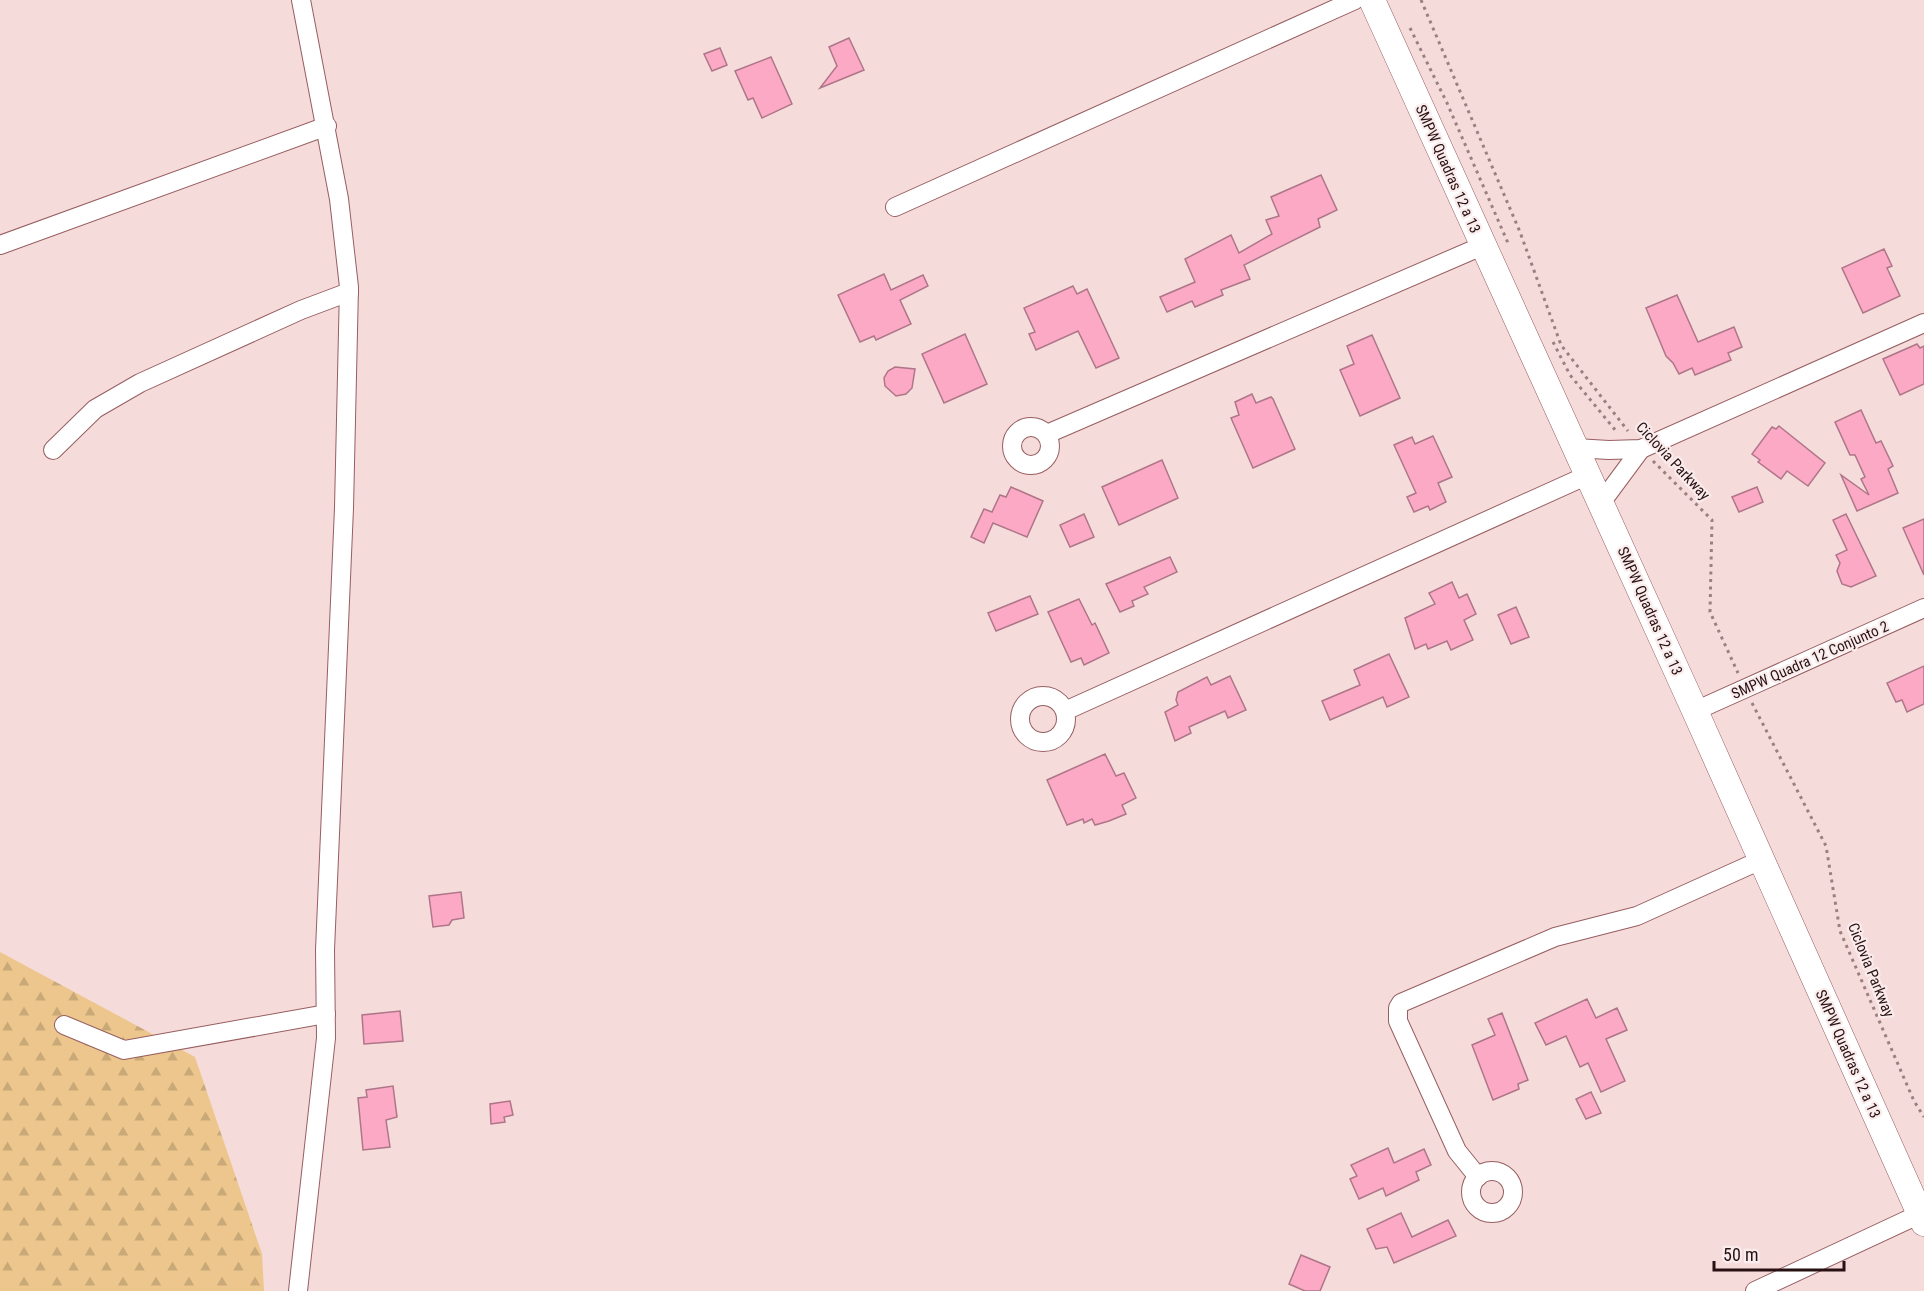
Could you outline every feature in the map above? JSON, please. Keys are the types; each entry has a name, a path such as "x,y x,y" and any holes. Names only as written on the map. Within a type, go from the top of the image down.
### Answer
{"street":[{"path":"298,1291 326,1038 326,929 341,604 349,292 345,239 327,126 301,0"},
{"path":"895,207 1355,0"},
{"name":"SMPW Quadras 12 a 13","path":"1372,0 1922,1218"},
{"path":"0,245 327,126"},
{"path":"1047,434 1482,246"},
{"path":"53,450 95,409 140,383 301,310 349,292"},
{"path":"1575,448 1636,449 1924,323"},
{"path":"1601,503 1636,449"},
{"path":"1065,711 1588,475"},
{"name":"SMPW Quadra 12 Conjunto 2","path":"1695,711 1924,608"},
{"path":"1478,1177 1457,1151 1398,1021 1398,1008 1401,1003 1555,937 1637,916 1761,860"},
{"path":"64,1025 124,1050 326,1014"},
{"path":"1755,1291 1922,1218"}],"path":[{"name":"Ciclovia Parkway","path":"1421,0 1520,232 1561,345 1636,449 1712,520 1710,612 1745,689 1826,846 1840,931 1914,1101 1924,1117"},
{"path":"1406,20 1448,103 1509,246"},
{"path":"1552,341 1570,375 1636,449"}],"green space":[{"path":"0,952 195,1057 262,1254 264,1291 0,1291"}],"building":[{"path":"849,38 864,70 820,88 837,66 829,47"},
{"path":"720,48 727,65 712,71 704,54"},
{"path":"771,57 792,104 762,118 753,98 748,100 735,71"},
{"path":"1321,175 1337,210 1318,219 1320,227 1244,265 1250,279 1221,290 1223,295 1195,307 1192,301 1167,312 1160,297 1195,282 1185,259 1231,235 1239,253 1272,234 1266,220 1279,216 1271,197"},
{"path":"1884,249 1892,266 1887,268 1900,296 1863,313 1842,268"},
{"path":"884,274 891,290 923,275 928,286 900,300 911,324 876,340 874,336 860,342 838,295"},
{"path":"1073,286 1077,294 1087,289 1119,358 1096,368 1078,331 1036,350 1029,334 1035,332 1024,308"},
{"path":"1677,295 1698,342 1734,327 1742,347 1728,353 1731,360 1695,375 1692,368 1679,374 1666,356 1646,308"},
{"path":"965,334 987,384 944,403 922,354"},
{"path":"1372,335 1400,398 1360,416 1340,370 1354,364 1347,346"},
{"path":"1917,344 1920,348 1924,346 1924,384 1900,395 1883,359"},
{"path":"895,367 915,369 912,388 906,394 896,396 885,386 884,378 888,371"},
{"path":"1252,394 1256,403 1271,397 1273,399 1295,449 1253,468 1231,418 1239,415 1235,402"},
{"path":"1861,410 1876,443 1881,441 1893,466 1888,469 1898,493 1857,511 1841,475 1869,495 1861,479 1865,477 1855,455 1850,455 1835,422"},
{"path":"1779,426 1825,463 1808,486 1787,471 1781,479 1758,462 1760,460 1752,454 1772,427 1776,429"},
{"path":"1433,436 1452,477 1438,483 1446,502 1430,510 1428,506 1414,512 1407,497 1416,493 1394,445 1412,437 1415,444"},
{"path":"1162,460 1178,498 1119,525 1102,487"},
{"path":"1011,487 1043,501 1027,537 993,523 984,543 971,537 984,509 992,512 1000,495 1006,497"},
{"path":"1757,487 1763,502 1739,512 1732,497"},
{"path":"1084,514 1094,537 1070,547 1060,525"},
{"path":"1846,514 1876,576 1851,587 1842,584 1837,571 1840,563 1836,555 1847,550 1833,520"},
{"path":"1924,519 1924,575 1903,528"},
{"path":"1170,557 1177,572 1144,587 1148,594 1132,601 1134,606 1120,612 1106,584"},
{"path":"1452,582 1459,598 1467,594 1476,614 1464,620 1473,640 1451,650 1447,641 1428,649 1426,644 1415,649 1405,618 1435,604 1429,593"},
{"path":"1030,596 1038,614 996,631 988,613"},
{"path":"1079,599 1092,625 1095,623 1109,653 1084,665 1081,658 1071,662 1048,612"},
{"path":"1516,607 1529,637 1511,644 1498,615"},
{"path":"1389,654 1409,697 1387,707 1383,697 1330,720 1322,701 1360,685 1354,670"},
{"path":"1924,666 1924,704 1907,712 1902,700 1896,702 1887,683"},
{"path":"1230,676 1246,710 1228,718 1225,711 1189,727 1191,733 1175,741 1165,712 1178,705 1176,700 1178,692 1207,677 1211,685"},
{"path":"1105,754 1116,776 1124,773 1136,798 1122,805 1126,814 1109,821 1095,825 1092,819 1084,823 1083,819 1067,825 1047,780"},
{"path":"461,892 464,918 452,920 449,925 433,927 429,896"},
{"path":"1587,999 1596,1018 1617,1008 1627,1030 1606,1039 1625,1081 1601,1092 1588,1063 1580,1067 1566,1036 1546,1045 1535,1023"},
{"path":"400,1011 403,1041 364,1044 362,1015"},
{"path":"1502,1013 1528,1080 1518,1084 1519,1089 1493,1100 1472,1045 1495,1035 1488,1019"},
{"path":"393,1086 397,1117 386,1120 390,1147 363,1150 358,1098 367,1097 366,1090"},
{"path":"1591,1092 1601,1113 1586,1119 1576,1099"},
{"path":"510,1101 513,1115 504,1117 505,1122 491,1124 490,1104"},
{"path":"1388,1148 1394,1163 1424,1149 1431,1165 1416,1172 1419,1180 1386,1196 1383,1188 1359,1199 1350,1179 1357,1176 1351,1165"},
{"path":"1401,1213 1412,1237 1448,1220 1456,1236 1394,1263 1387,1247 1376,1249 1367,1229"},
{"path":"1301,1255 1330,1267 1320,1291 1305,1291 1289,1284"}]}
